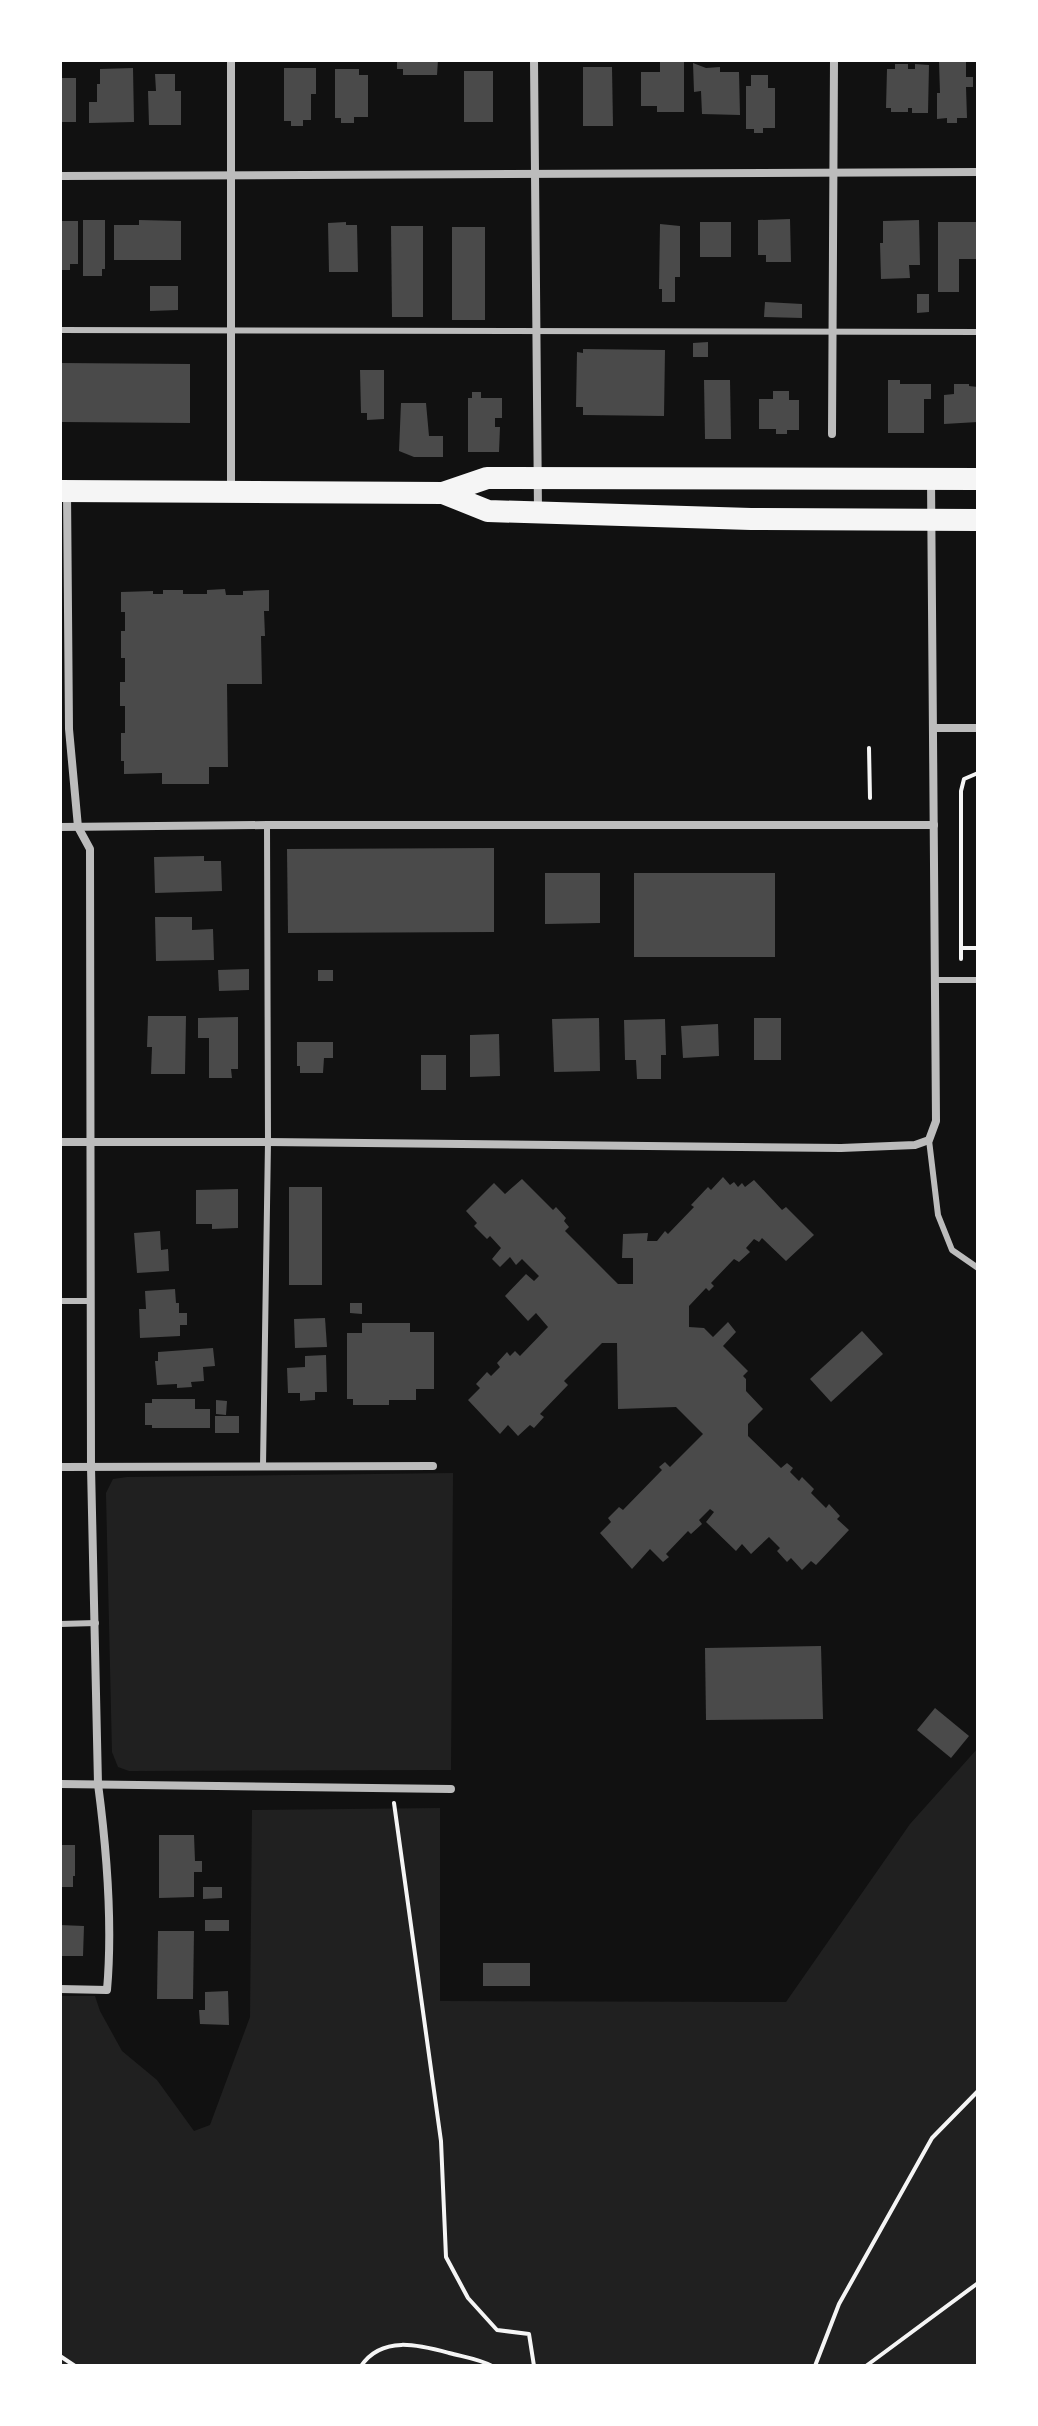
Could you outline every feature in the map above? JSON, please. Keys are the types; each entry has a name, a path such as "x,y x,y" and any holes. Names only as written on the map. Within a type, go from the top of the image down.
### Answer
{"highway":[{"path":"63,491 443,493 487,478 978,479"},
{"path":"443,493 488,511 751,519 978,520"}],"street":[{"path":"231,60 231,492"},
{"path":"534,60 538,512"},
{"path":"832,434 834,60"},
{"path":"60,176 978,172"},
{"path":"60,1142 841,1148 915,1145 929,1140 936,1121 931,479"},
{"path":"60,1989 107,1990 109,1974 104,1826 98,1784 91,1467 90,849 78,827 69,729 63,491"},
{"path":"934,728 978,728"},
{"path":"60,827 934,825"},
{"path":"60,1467 433,1466"},
{"path":"60,1784 451,1789"}],"lane":[{"path":"60,330 978,332"},
{"path":"263,1466 268,1142 267,825"},
{"path":"935,980 978,980"},
{"path":"929,1140 938,1215 952,1250 978,1268"},
{"path":"60,1301 90,1301"},
{"path":"60,1624 96,1623"}],"path":[{"path":"869,748 870,798"},
{"path":"961,959 961,791 964,779 978,773"},
{"path":"961,948 978,948"},
{"path":"393,1801 441,2141 446,2257 468,2298 497,2330 529,2334 534,2366"},
{"path":"815,2366 839,2304 932,2138 978,2091"},
{"path":"866,2366 978,2283"},
{"path":"361,2366 366,2359 388,2345 416,2344 492,2366"},
{"path":"60,2356 75,2366"}],"shaded area":[{"path":"453,1473 451,1770 129,1771 118,1767 112,1752 106,1493 113,1479"},
{"path":"978,1748 978,2366 60,2366 60,1996 95,1996 122,2051 157,2080 194,2131 210,2125 250,2017 252,1810 440,1808 440,2001 786,2002 910,1824"}],"building":[{"path":"397,60 438,60 437,75 403,75 403,69 397,69"},
{"path":"660,60 684,60 684,112 657,112 657,106 641,106 641,72 660,72"},
{"path":"939,62 966,62 966,77 973,77 973,87 966,87 967,118 957,118 957,123 947,123 947,118 937,119"},
{"path":"693,63 706,68 720,67 720,72 739,72 740,115 702,114 701,91 694,92"},
{"path":"895,64 908,64 908,69 915,69 915,64 929,65 928,113 912,113 912,108 908,108 908,112 891,112 891,108 886,108 887,69 895,69"},
{"path":"583,67 612,67 613,126 583,126"},
{"path":"133,68 134,122 89,123 89,102 97,102 100,69"},
{"path":"284,68 316,68 316,94 311,94 311,120 303,120 303,126 291,126 291,121 284,121"},
{"path":"335,69 359,69 359,75 368,75 368,117 354,117 354,123 341,123 341,118 335,118"},
{"path":"464,71 493,71 493,122 464,122"},
{"path":"155,74 175,74 175,91 181,91 181,125 149,125 148,91 156,91"},
{"path":"751,75 768,75 768,88 775,88 775,128 763,128 763,133 746,129 746,86 751,86"},
{"path":"60,78 76,78 76,122 60,122"},
{"path":"790,219 791,262 766,262 766,255 758,255 758,220"},
{"path":"83,220 105,220 105,269 102,269 102,276 83,276"},
{"path":"139,220 181,221 181,260 114,260 114,225 139,225"},
{"path":"919,220 920,265 909,265 910,278 881,279 883,221"},
{"path":"60,221 78,221 78,264 70,264 70,270 60,270"},
{"path":"346,222 346,225 357,225 358,272 329,272 328,223"},
{"path":"700,222 731,222 731,257 700,257"},
{"path":"938,222 978,222 978,259 959,259 959,292 938,292"},
{"path":"660,224 680,226 680,277 675,277 675,302 662,302 662,289 659,289"},
{"path":"391,226 423,226 423,317 392,317"},
{"path":"452,227 485,227 485,320 452,320"},
{"path":"150,286 178,286 178,310 150,311"},
{"path":"917,294 929,294 929,312 917,313"},
{"path":"765,302 802,304 802,318 764,317"},
{"path":"708,342 708,357 693,357 693,343"},
{"path":"583,349 665,350 664,416 583,415 583,407 576,407 577,352 583,353"},
{"path":"61,363 190,364 190,423 61,422"},
{"path":"360,370 384,370 384,419 367,420 367,413 361,413"},
{"path":"704,380 730,380 731,439 705,439"},
{"path":"888,380 900,380 900,384 931,384 931,399 924,399 924,433 888,433"},
{"path":"954,384 978,387 978,422 944,424 944,395 954,394"},
{"path":"773,391 789,391 789,400 799,400 799,430 776,434 776,429 759,429 759,399 773,399"},
{"path":"472,392 481,392 481,398 502,398 502,418 495,418 495,427 500,427 499,452 468,452 468,398 472,398"},
{"path":"401,403 426,403 429,436 443,436 443,457 414,457 399,451"},
{"path":"225,589 226,595 269,590 269,611 264,611 265,636 261,636 262,684 227,684 228,767 209,767 209,784 162,784 162,773 124,774 121,733 125,733 125,706 120,706 120,682 125,682 121,631 125,631 125,612 121,612 121,592 153,591 153,594 163,594 163,590 183,590 183,594 207,594 207,590"},
{"path":"494,848 494,932 288,933 287,849"},
{"path":"204,856 204,861 221,861 222,891 155,893 154,857"},
{"path":"545,873 600,873 600,923 545,924"},
{"path":"634,873 775,873 775,957 634,957"},
{"path":"155,917 192,917 192,930 213,929 214,960 156,961"},
{"path":"249,969 249,990 219,991 218,970"},
{"path":"318,970 333,970 333,981 318,981"},
{"path":"148,1016 186,1016 185,1074 151,1074 152,1047 147,1047"},
{"path":"238,1017 238,1069 231,1069 232,1078 209,1078 209,1038 198,1038 198,1018"},
{"path":"599,1018 600,1071 554,1072 552,1019"},
{"path":"754,1018 781,1018 781,1060 754,1060"},
{"path":"665,1019 666,1055 661,1055 661,1079 637,1079 636,1060 625,1060 624,1020"},
{"path":"718,1024 719,1056 683,1058 681,1026"},
{"path":"499,1034 500,1076 470,1077 470,1035"},
{"path":"297,1042 333,1042 333,1058 324,1058 323,1073 300,1073"},
{"path":"421,1055 446,1055 446,1090 421,1090"},
{"path":"723,1177 730,1185 734,1182 738,1187 742,1183 745,1187 754,1180 782,1210 786,1207 814,1235 786,1261 762,1238 759,1242 754,1239 746,1248 750,1252 739,1262 734,1259 711,1283 714,1286 709,1291 706,1288 689,1306 689,1327 704,1328 713,1337 728,1322 736,1332 723,1346 748,1371 743,1376 746,1391 763,1409 748,1424 748,1436 781,1468 787,1463 793,1468 790,1472 799,1481 802,1477 814,1489 811,1493 826,1508 829,1504 840,1516 837,1519 849,1530 816,1565 811,1561 802,1570 791,1558 787,1562 777,1551 780,1548 769,1537 751,1554 742,1544 736,1551 706,1522 714,1512 710,1509 699,1520 702,1524 691,1534 688,1531 666,1554 669,1557 663,1562 650,1549 632,1569 600,1533 611,1522 608,1518 619,1507 623,1510 662,1470 659,1467 665,1462 670,1467 703,1434 676,1407 618,1409 617,1343 602,1343 564,1381 568,1385 540,1414 544,1417 534,1428 530,1425 518,1436 508,1425 500,1434 468,1400 480,1388 476,1384 487,1372 491,1376 500,1367 497,1363 507,1352 510,1356 515,1351 520,1356 548,1327 536,1313 528,1321 505,1296 526,1274 534,1281 539,1276 522,1259 516,1265 510,1257 500,1267 492,1259 501,1248 474,1226 477,1223 466,1211 494,1183 505,1194 522,1179 553,1210 556,1207 566,1218 564,1221 569,1227 565,1231 618,1284 633,1284 633,1258 622,1258 623,1234 648,1233 647,1241 657,1241 694,1207 691,1205 708,1187 711,1190"},
{"path":"289,1187 322,1187 322,1285 289,1285"},
{"path":"238,1189 238,1228 212,1229 212,1224 196,1224 196,1190"},
{"path":"160,1231 161,1250 168,1249 169,1271 137,1273 134,1233"},
{"path":"175,1289 179,1313 187,1313 187,1325 180,1325 180,1336 140,1338 139,1309 146,1309 145,1291"},
{"path":"350,1303 362,1303 362,1314 350,1313"},
{"path":"325,1318 327,1347 295,1348 294,1319"},
{"path":"362,1323 410,1323 410,1332 434,1332 434,1389 416,1389 416,1400 389,1400 389,1405 353,1405 353,1399 347,1399 347,1333 362,1333"},
{"path":"862,1331 883,1354 831,1402 810,1379"},
{"path":"213,1348 215,1366 203,1367 204,1381 191,1382 192,1387 157,1385 155,1361 158,1361 158,1352"},
{"path":"326,1355 327,1392 315,1392 315,1400 300,1401 300,1393 288,1393 287,1368 305,1367 305,1356"},
{"path":"152,1399 195,1399 195,1409 210,1409 210,1428 152,1428 152,1425 145,1425 145,1403 152,1403"},
{"path":"216,1400 227,1401 226,1415 216,1414"},
{"path":"215,1416 239,1416 239,1433 215,1433"},
{"path":"821,1646 823,1719 706,1720 705,1648"},
{"path":"935,1708 969,1736 951,1758 917,1730"},
{"path":"159,1835 194,1835 195,1861 202,1861 202,1872 194,1872 194,1897 159,1898"},
{"path":"60,1845 75,1845 73,1887 60,1887"},
{"path":"203,1887 222,1887 222,1898 203,1899"},
{"path":"205,1920 229,1920 229,1931 205,1931"},
{"path":"60,1925 84,1926 83,1956 60,1956"},
{"path":"158,1931 194,1931 193,1999 157,1999"},
{"path":"483,1963 530,1963 530,1986 483,1986"},
{"path":"228,1991 229,2025 200,2024 199,2010 205,2010 205,1992"}]}
